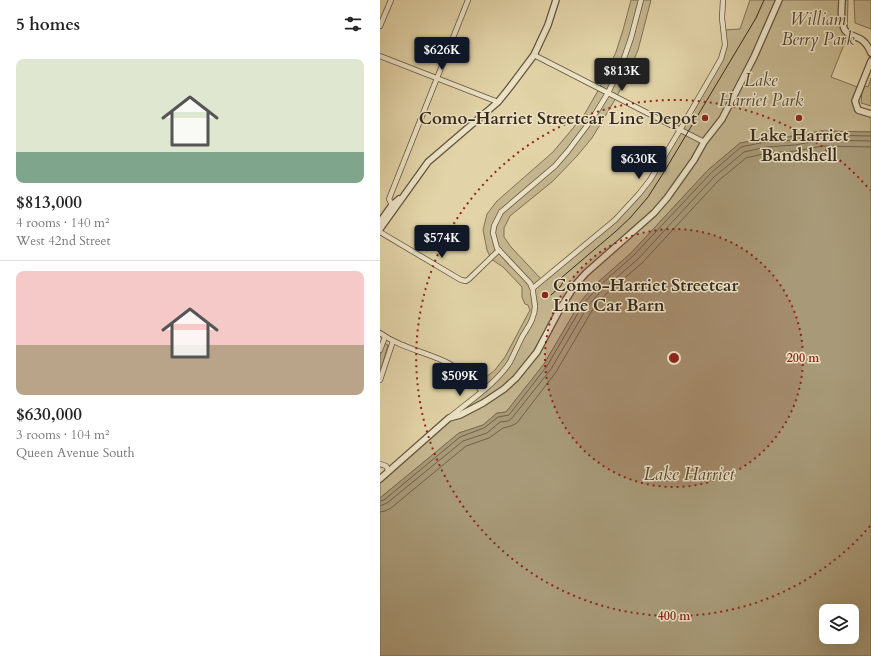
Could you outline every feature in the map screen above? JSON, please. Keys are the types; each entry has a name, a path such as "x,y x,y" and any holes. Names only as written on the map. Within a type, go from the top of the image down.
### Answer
{"street":[{"path":"380,26 390,0"},
{"path":"392,205 389,200 468,0"},
{"path":"499,250 469,279 461,280 380,231 428,162 498,102 534,55 548,25 556,0"},
{"path":"380,479 482,391 510,362 535,314 535,306 533,290 499,250 494,241 493,233 496,218 555,166 592,119 608,93 623,61 631,38 640,0"},
{"path":"533,290 611,224 628,208 650,180 724,52 725,37 722,18 723,0"},
{"path":"449,418 483,403 504,389 516,378 537,352 561,307 576,284 586,273 654,213 667,198 694,160 704,142 726,113 754,57 779,0"},
{"path":"842,0 842,22 844,29 849,35 860,39 865,43 871,53"},
{"path":"534,55 704,142"},
{"path":"380,56 498,102"},
{"path":"871,61 855,101 858,110 871,114"},
{"path":"380,222 392,205 404,195"},
{"path":"380,333 393,341 448,363 471,379 482,391"},
{"path":"380,350 385,337"},
{"path":"380,380 393,341"},
{"path":"380,464 386,466 389,471"}],"green space":[{"name":"Lake Harriet Park","path":"631,0 651,0 638,50 616,98 592,138 577,156 553,181 510,216 504,228 504,237 511,247 542,280 615,220 639,194 724,52 724,30 740,29 750,0 848,0 847,37 831,77 860,88 857,107 871,114 871,132 821,131 740,143 708,170 631,253 596,284 581,301 544,364 506,412 497,413 483,425 459,433 380,498 380,479 482,391 481,381 495,370 505,357 530,310 522,297 522,287 503,267 491,259 487,250 483,230 487,214 497,201 553,152 584,115 599,89 616,52"},
{"path":"854,0 871,0 871,29 855,23"},
{"path":"871,78 871,106 861,103 862,93 865,86 868,87"},
{"path":"384,343 388,345 380,373 380,356"}],"water":[{"name":"Lake Harriet","path":"821,131 871,132 871,656 380,656 380,498 459,433 483,425 497,413 506,412 544,364 581,301 596,284 631,253 708,170 740,143"}],"tram line":[{"path":"554,284 615,232 630,218 648,197 756,18 764,0"},
{"path":"551,295 560,287 565,279"}],"place":[{"name":"Como-Harriet Streetcar Line Depot","path":"705,118"},
{"name":"Lake Harriet Bandshell","path":"799,118"},
{"name":"Como-Harriet Streetcar Line Car Barn","path":"545,295"}],"park label":[{"name":"William Berry Park","path":"818,29"}]}
